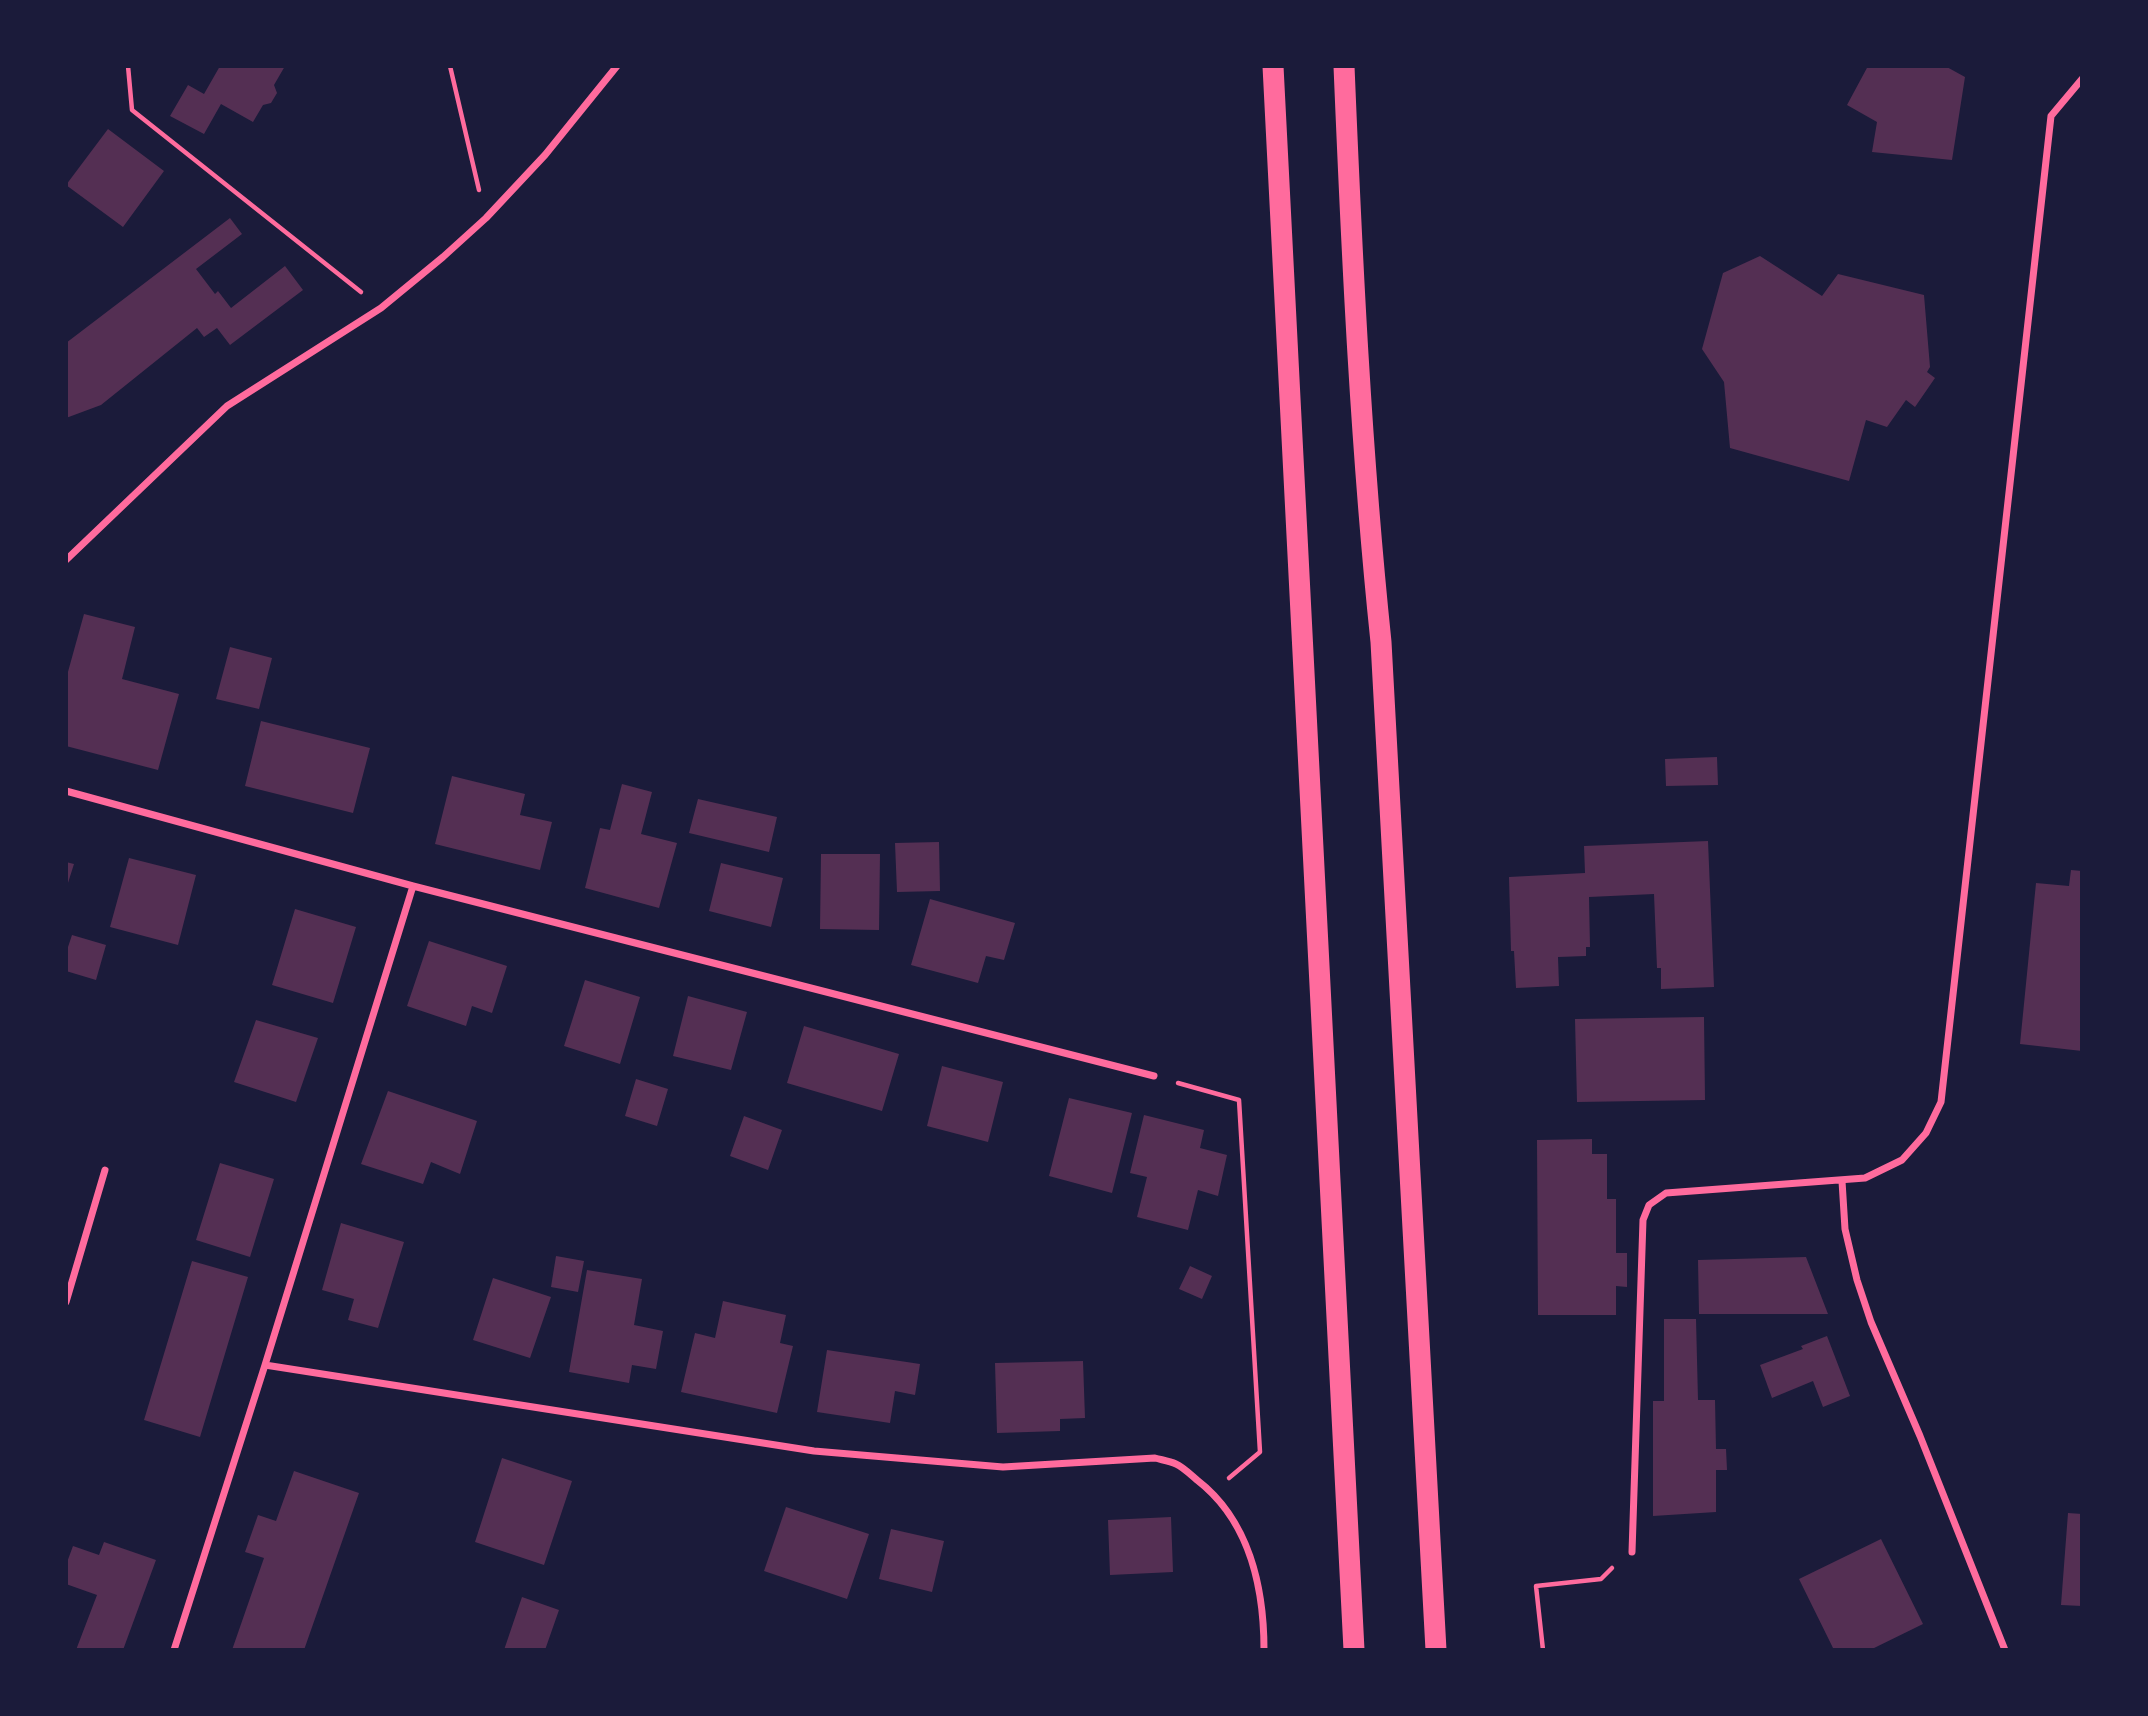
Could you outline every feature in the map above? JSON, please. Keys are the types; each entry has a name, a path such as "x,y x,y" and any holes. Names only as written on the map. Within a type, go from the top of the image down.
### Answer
{"highway":[{"path":"1273,66 1354,1650"},
{"path":"1344,66 1351,248 1370,538 1382,656 1436,1650"}],"street":[{"path":"66,560 70,551 227,405 381,308 443,257 486,218 545,155 617,66"},
{"path":"1632,1552 1643,1220 1649,1205 1666,1193 1865,1178 1902,1160 1926,1133 1941,1102 2051,116 2081,79"},
{"path":"66,791 413,886 1154,1076"},
{"path":"174,1650 413,886"},
{"path":"66,1302 105,1170"},
{"path":"1842,1181 1845,1229 1868,1312 2005,1650"},
{"path":"265,1365 814,1451 1003,1468 1155,1458 1177,1464 1212,1491 1231,1515 1244,1541 1256,1573 1264,1626 1264,1650"}],"path":[{"path":"128,66 132,110 381,308"},
{"path":"450,66 486,218"},
{"path":"1154,1076 1239,1100 1260,1452 1212,1491"},
{"path":"1543,1650 1536,1586 1601,1579 1632,1552"}],"building":[{"path":"220,66 285,66 274,85 277,93 271,103 263,105 253,122 221,104 204,134 170,116 188,85 204,94"},
{"path":"1868,66 1945,66 1965,77 1952,160 1872,152 1877,122 1847,105"},
{"path":"108,129 164,171 123,227 66,185"},
{"path":"230,218 242,234 196,269 215,294 218,291 231,308 285,266 303,290 230,345 217,328 204,337 197,328 101,405 66,418 66,343"},
{"path":"1760,256 1822,296 1838,274 1924,295 1930,367 1927,372 1935,378 1915,407 1906,400 1887,427 1866,420 1849,481 1730,448 1724,382 1702,349 1723,273"},
{"path":"84,614 135,627 122,679 179,694 158,770 66,746 66,679"},
{"path":"230,647 272,658 259,709 216,699"},
{"path":"261,721 370,748 353,813 245,786"},
{"path":"1717,757 1718,785 1666,786 1665,759"},
{"path":"452,776 525,794 520,815 552,822 540,870 435,844"},
{"path":"622,784 652,792 641,834 677,843 659,908 585,888 600,828 610,830"},
{"path":"698,799 777,817 769,852 689,833"},
{"path":"1708,841 1714,987 1661,989 1661,968 1657,968 1654,894 1589,897 1590,947 1586,947 1586,956 1558,957 1559,986 1516,988 1514,951 1511,951 1509,877 1585,873 1584,846"},
{"path":"939,842 940,891 897,892 895,843"},
{"path":"821,854 880,854 879,930 820,929"},
{"path":"129,858 196,875 178,945 110,927"},
{"path":"66,862 74,864 67,886 66,886"},
{"path":"721,863 783,878 771,927 709,911"},
{"path":"2071,870 2082,871 2082,1051 2020,1044 2036,883 2069,886"},
{"path":"930,899 1015,923 1004,960 986,956 978,983 911,965"},
{"path":"295,909 356,927 333,1003 272,985"},
{"path":"72,935 106,945 96,980 66,971 66,953"},
{"path":"429,941 507,966 492,1013 472,1006 466,1026 407,1006"},
{"path":"585,980 640,997 620,1064 564,1046"},
{"path":"688,996 747,1012 731,1070 673,1056"},
{"path":"1704,1017 1705,1100 1577,1102 1575,1019"},
{"path":"256,1020 318,1038 296,1102 234,1082"},
{"path":"804,1026 899,1054 882,1111 787,1083"},
{"path":"942,1066 1003,1082 988,1142 927,1126"},
{"path":"636,1079 668,1089 657,1126 625,1116"},
{"path":"388,1091 477,1121 460,1174 431,1162 423,1184 361,1164"},
{"path":"1069,1098 1132,1113 1112,1193 1049,1176"},
{"path":"1144,1115 1204,1130 1200,1148 1227,1155 1218,1196 1198,1190 1188,1230 1137,1217 1147,1177 1130,1173"},
{"path":"744,1116 782,1130 768,1170 730,1156"},
{"path":"1592,1139 1592,1154 1607,1154 1607,1199 1616,1199 1616,1253 1627,1253 1627,1287 1616,1286 1616,1315 1538,1315 1537,1140"},
{"path":"220,1163 274,1179 250,1257 196,1240"},
{"path":"341,1223 404,1242 378,1328 348,1320 354,1299 322,1290"},
{"path":"556,1256 584,1261 578,1292 551,1287"},
{"path":"1806,1257 1828,1314 1699,1314 1698,1260"},
{"path":"192,1261 248,1277 200,1437 144,1420"},
{"path":"1190,1266 1212,1276 1202,1299 1179,1289"},
{"path":"587,1270 642,1279 634,1325 663,1331 656,1369 632,1365 629,1383 569,1372"},
{"path":"493,1278 551,1297 530,1358 473,1340"},
{"path":"723,1301 786,1315 780,1343 793,1346 777,1413 681,1392 695,1333 715,1338"},
{"path":"1664,1319 1696,1319 1698,1400 1715,1400 1716,1449 1726,1449 1727,1470 1716,1470 1716,1512 1653,1516 1653,1401 1664,1401"},
{"path":"1827,1336 1850,1396 1823,1407 1813,1381 1772,1398 1760,1365 1803,1349 1801,1346"},
{"path":"827,1350 920,1364 915,1395 895,1391 890,1423 817,1412"},
{"path":"1083,1361 1085,1418 1060,1419 1060,1431 997,1433 995,1363"},
{"path":"502,1458 572,1481 544,1565 475,1542"},
{"path":"294,1471 359,1493 304,1650 232,1650 264,1558 245,1552 258,1515 276,1521"},
{"path":"786,1507 869,1534 847,1599 764,1571"},
{"path":"2068,1513 2082,1514 2082,1606 2061,1605"},
{"path":"1171,1517 1173,1572 1110,1575 1108,1520"},
{"path":"891,1529 944,1541 932,1592 879,1579"},
{"path":"1881,1539 1923,1624 1870,1650 1834,1650 1799,1579"},
{"path":"104,1542 156,1560 123,1650 76,1650 97,1595 66,1584 66,1565 73,1546 99,1555"},
{"path":"522,1597 559,1610 545,1650 504,1650"}]}
